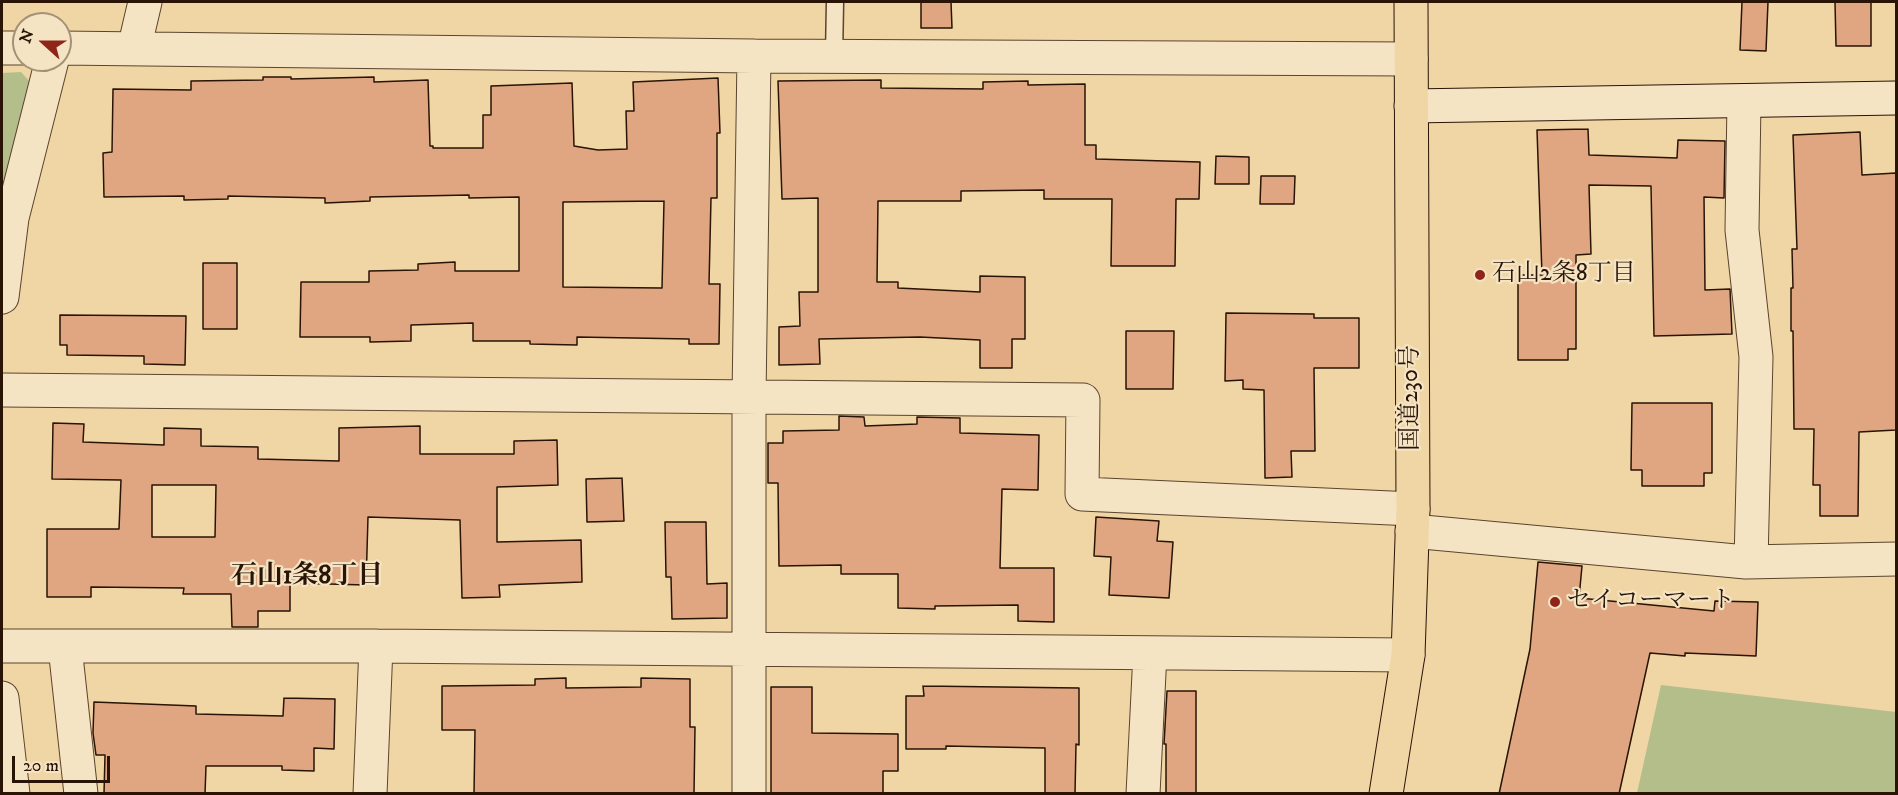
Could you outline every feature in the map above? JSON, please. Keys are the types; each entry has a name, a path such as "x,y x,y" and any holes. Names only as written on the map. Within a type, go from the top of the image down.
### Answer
{"highway":[{"name":"国道230号","path":"1386,794 1408,654 1412,520 1411,2"}],"street":[{"path":"134,49 145,2"},
{"path":"72,48 834,57 1411,59"},
{"path":"749,794 749,397 754,56"},
{"path":"2,296 12,218 49,72"},
{"path":"1411,106 1896,98"},
{"path":"1744,101 1742,230 1756,357 1751,562"},
{"path":"2,390 1083,400 1082,494 1412,520 1751,562 1896,559"},
{"path":"2,646 749,648 1408,654"},
{"path":"370,794 376,646"},
{"path":"66,647 81,794"},
{"path":"1143,794 1150,653"},
{"path":"2,698 13,794"}],"lane":[{"path":"834,57 835,2"}],"green space":[{"path":"21,72 31,83 2,198 2,73"},
{"path":"1661,685 1896,712 1896,793 1637,793"}],"building":[{"path":"921,2 951,2 952,28 921,28"},
{"path":"1742,2 1768,2 1766,51 1740,50"},
{"path":"1835,2 1871,2 1871,46 1836,46"},
{"path":"263,77 291,77 291,79 374,77 374,82 428,80 430,146 433,148 483,148 483,115 491,115 491,86 572,83 574,146 598,150 627,149 626,111 634,111 633,82 718,78 720,133 717,133 717,198 711,198 709,284 720,284 719,344 689,344 689,339 577,337 577,345 530,344 530,341 473,341 473,323 411,325 411,341 370,342 370,337 300,337 301,282 369,282 369,271 418,270 418,264 455,262 455,271 519,271 519,197 469,198 469,195 370,197 370,201 325,203 325,198 228,196 228,199 184,200 184,196 104,197 103,153 112,152 113,89 191,90 191,81 263,80","holes":["664,201 662,288 563,287 563,202"]},
{"path":"881,80 881,88 983,89 983,82 1028,81 1028,85 1085,84 1085,145 1096,145 1096,159 1200,162 1199,199 1176,199 1175,266 1111,266 1112,199 1044,199 1044,190 961,191 961,201 878,201 877,282 898,282 898,288 980,292 980,276 1025,277 1025,339 1012,339 1012,368 980,368 980,340 920,337 819,339 820,364 779,365 779,327 800,326 799,292 818,292 818,198 782,199 778,81"},
{"path":"1588,129 1589,155 1677,158 1678,140 1725,141 1724,198 1704,197 1705,290 1730,289 1732,334 1654,336 1651,186 1589,185 1591,254 1576,255 1576,349 1568,349 1568,360 1518,360 1518,275 1542,275 1537,130"},
{"path":"1860,132 1862,175 1896,173 1896,430 1859,432 1858,516 1820,516 1820,485 1813,485 1814,429 1794,429 1791,288 1793,288 1792,249 1797,249 1793,135"},
{"path":"1216,156 1249,157 1249,184 1215,184"},
{"path":"1261,176 1295,176 1294,204 1260,204"},
{"path":"203,263 237,263 237,329 203,329"},
{"path":"1226,313 1314,314 1314,318 1359,318 1359,368 1314,368 1315,451 1291,451 1292,477 1265,478 1264,390 1243,389 1243,380 1225,381"},
{"path":"60,315 186,316 185,365 144,364 144,356 67,355 67,345 60,345"},
{"path":"1126,331 1174,331 1173,389 1126,389"},
{"path":"1632,403 1712,403 1712,473 1704,473 1704,486 1642,486 1642,470 1631,470"},
{"path":"839,416 864,417 865,426 917,424 917,417 960,418 960,433 1039,435 1038,490 1002,489 1000,568 1054,568 1054,622 1018,621 1018,605 935,606 935,609 898,608 898,574 841,574 841,565 779,566 778,483 768,483 768,443 783,443 783,431 839,430"},
{"path":"53,423 84,424 83,442 164,445 164,428 201,429 201,446 258,447 258,459 339,461 339,428 420,426 420,454 514,454 514,441 557,440 558,485 497,487 497,542 581,540 582,582 499,585 500,597 462,598 460,520 368,517 366,585 290,583 290,611 258,611 258,627 232,627 231,594 183,594 184,588 91,587 91,597 47,597 47,529 119,529 121,480 52,479","holes":["152,485 216,485 215,537 152,537"]},
{"path":"622,478 624,521 587,522 586,479"},
{"path":"1096,517 1159,521 1157,541 1173,542 1169,598 1109,595 1111,557 1094,556"},
{"path":"665,522 706,522 707,584 727,583 727,618 672,619 671,577 666,577"},
{"path":"1538,562 1582,566 1579,598 1714,611 1715,601 1758,602 1756,656 1685,653 1685,656 1650,653 1619,794 1499,794 1530,649"},
{"path":"566,678 566,688 641,687 641,678 690,679 690,727 695,727 694,794 474,794 475,730 442,730 442,686 535,685 535,679"},
{"path":"923,686 1079,688 1079,745 1076,744 1075,794 1045,794 1045,748 946,746 946,749 906,749 906,696 924,696"},
{"path":"771,687 812,687 812,733 898,734 898,771 883,771 883,794 771,794"},
{"path":"1167,691 1196,691 1196,794 1166,794 1166,744 1164,744"},
{"path":"284,698 335,699 334,749 314,748 314,771 282,770 282,766 206,766 205,794 104,794 105,755 96,755 93,733 94,702 196,706 196,714 283,716"}],"place":[{"name":"石山2条8丁目","path":"1480,275"},
{"name":"セイコーマート","path":"1555,602"}],"district":[{"name":"石山1条8丁目","path":"307,578"}]}
